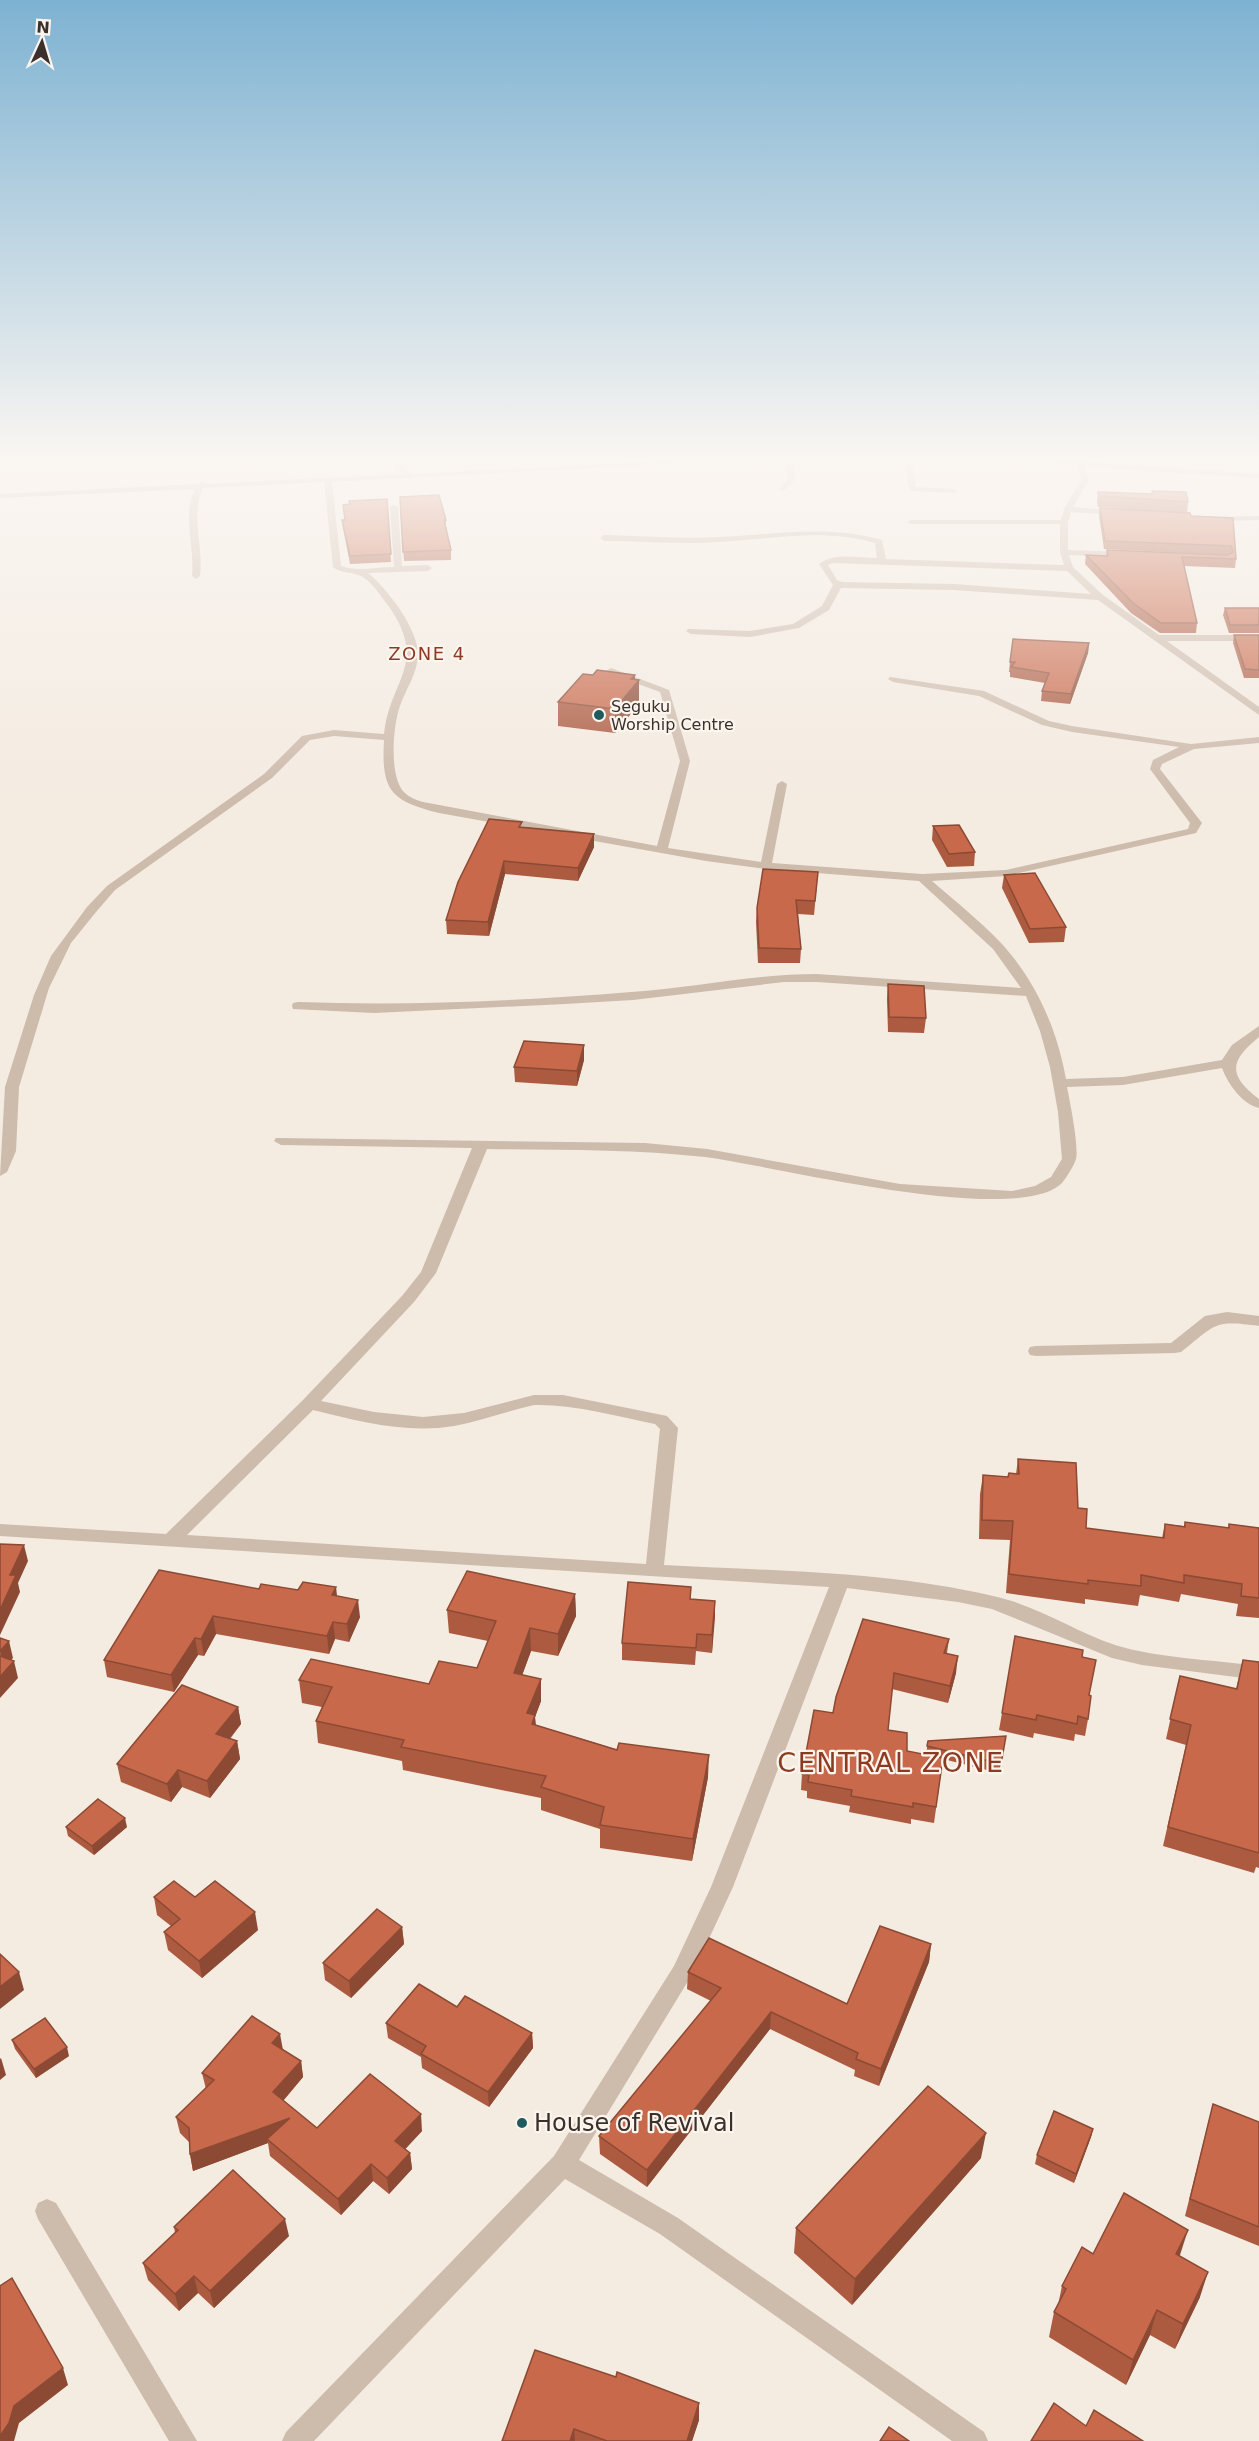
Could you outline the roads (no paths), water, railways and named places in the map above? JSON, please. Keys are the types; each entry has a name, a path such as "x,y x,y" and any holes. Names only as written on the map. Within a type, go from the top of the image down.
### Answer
{"street":[{"path":"367,575 404,622 414,652 410,672 392,714 388,737 392,777 399,794 417,804 439,810 661,850 766,866 922,878 1006,873 1192,831 1196,823 1155,769 1157,762 1167,754 1189,746"},
{"path":"830,575 838,584 1100,597"},
{"path":"1076,575 1100,597 1259,712"},
{"path":"691,631 750,634 796,626 826,608 838,584"},
{"path":"1157,638 1259,638"},
{"path":"611,671 664,690 677,731 685,761 661,850"},
{"path":"893,679 981,693 1031,717 1072,729 1189,746 1259,740"},
{"path":"0,1172 12,1149 12,1091 18,1063 45,981 65,942 90,910 111,888 268,776 306,738 334,733 388,737"},
{"path":"766,866 782,784"},
{"path":"281,1141 656,1148 707,1153 900,1188 1012,1195 1039,1190 1056,1180 1069,1159 1060,1083 1047,1031 1031,992 997,946 922,878"},
{"path":"298,1006 406,1008 611,998 784,978 817,978 1031,992"},
{"path":"1259,1030 1232,1053 1227,1063 1230,1074 1252,1101 1259,1104"},
{"path":"1060,1083 1082,1084 1146,1077 1227,1063"},
{"path":"170,1541 309,1404 408,1299 428,1273 482,1145"},
{"path":"1036,1351 1175,1348 1211,1320 1227,1317 1259,1321"},
{"path":"309,1404 378,1419 439,1422 483,1415 534,1400 559,1400 661,1420 669,1428 654,1571"},
{"path":"0,1530 841,1581 958,1595 996,1603 1112,1651 1142,1658 1259,1673"},
{"path":"295,2441 563,2164 682,1973 722,1887 841,1581"},
{"path":"563,2164 669,2226 975,2441"},
{"path":"47,2211 184,2441"}],"place":[{"name":"Seguku Worship Centre","path":"599,715"},
{"name":"House of Revival","path":"522,2123"}],"district":[{"name":"ZONE 4","path":"427,653"},
{"name":"CENTRAL ZONE","path":"891,1762"}]}
